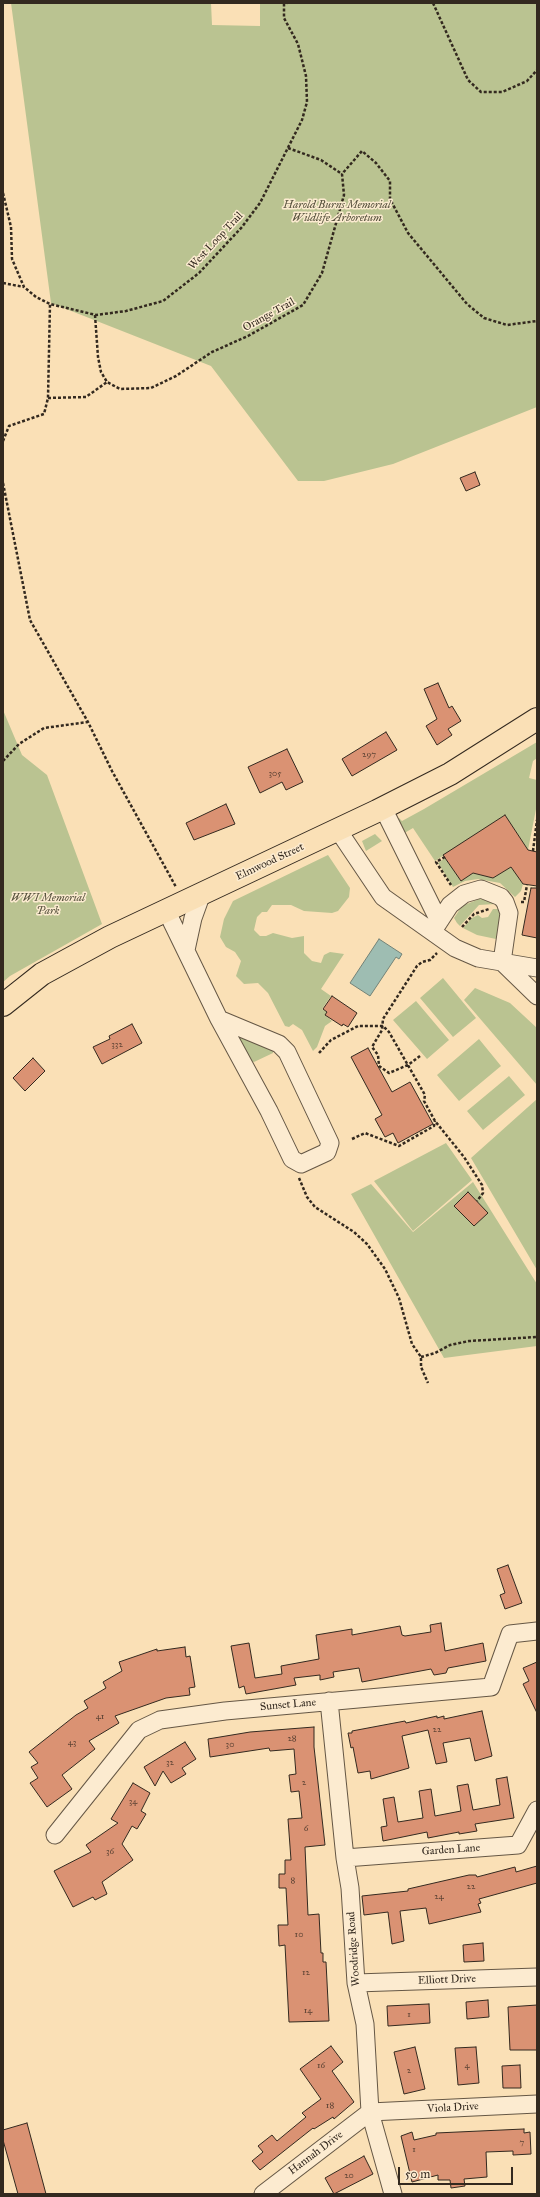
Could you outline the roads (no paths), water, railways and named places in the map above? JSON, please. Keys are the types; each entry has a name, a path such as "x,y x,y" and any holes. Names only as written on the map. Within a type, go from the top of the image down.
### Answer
{"main road":[{"name":"Elmwood Street","path":"3,1005 42,974 110,937 338,830 450,774 537,719"}],"street":[{"path":"383,808 436,926 455,948 478,958 537,968"},
{"path":"338,830 383,896 436,926"},
{"path":"436,926 450,905 472,890 481,889 501,897 505,902 509,913 502,962"},
{"path":"184,902 193,918 186,950"},
{"path":"184,902 186,950 220,1019 269,1111 292,1159 301,1164 327,1152 330,1143 287,1052 279,1044 220,1019"},
{"path":"502,962 537,996"},
{"name":"Sunset Lane","path":"54,1835 138,1730 160,1720 225,1710 491,1687 510,1634 537,1632"},
{"name":"Woodridge Road","path":"329,1701 345,1858 350,1888 356,1983 365,2024 370,2112 393,2194"},
{"name":"Garden Lane","path":"345,1858 518,1845 537,1810"},
{"name":"Elliott Drive","path":"356,1983 537,1976"},
{"name":"Viola Drive","path":"370,2112 537,2104"},
{"name":"Hannah Drive","path":"263,2194 370,2112"}],"water":[{"path":"379,939 402,954 399,959 396,957 370,996 350,983"}],"park label":[{"name":"Harold Burns Memorial Wildlife Arboretum","path":"337,211"},
{"name":"WWI Memorial Park","path":"48,904"}]}
